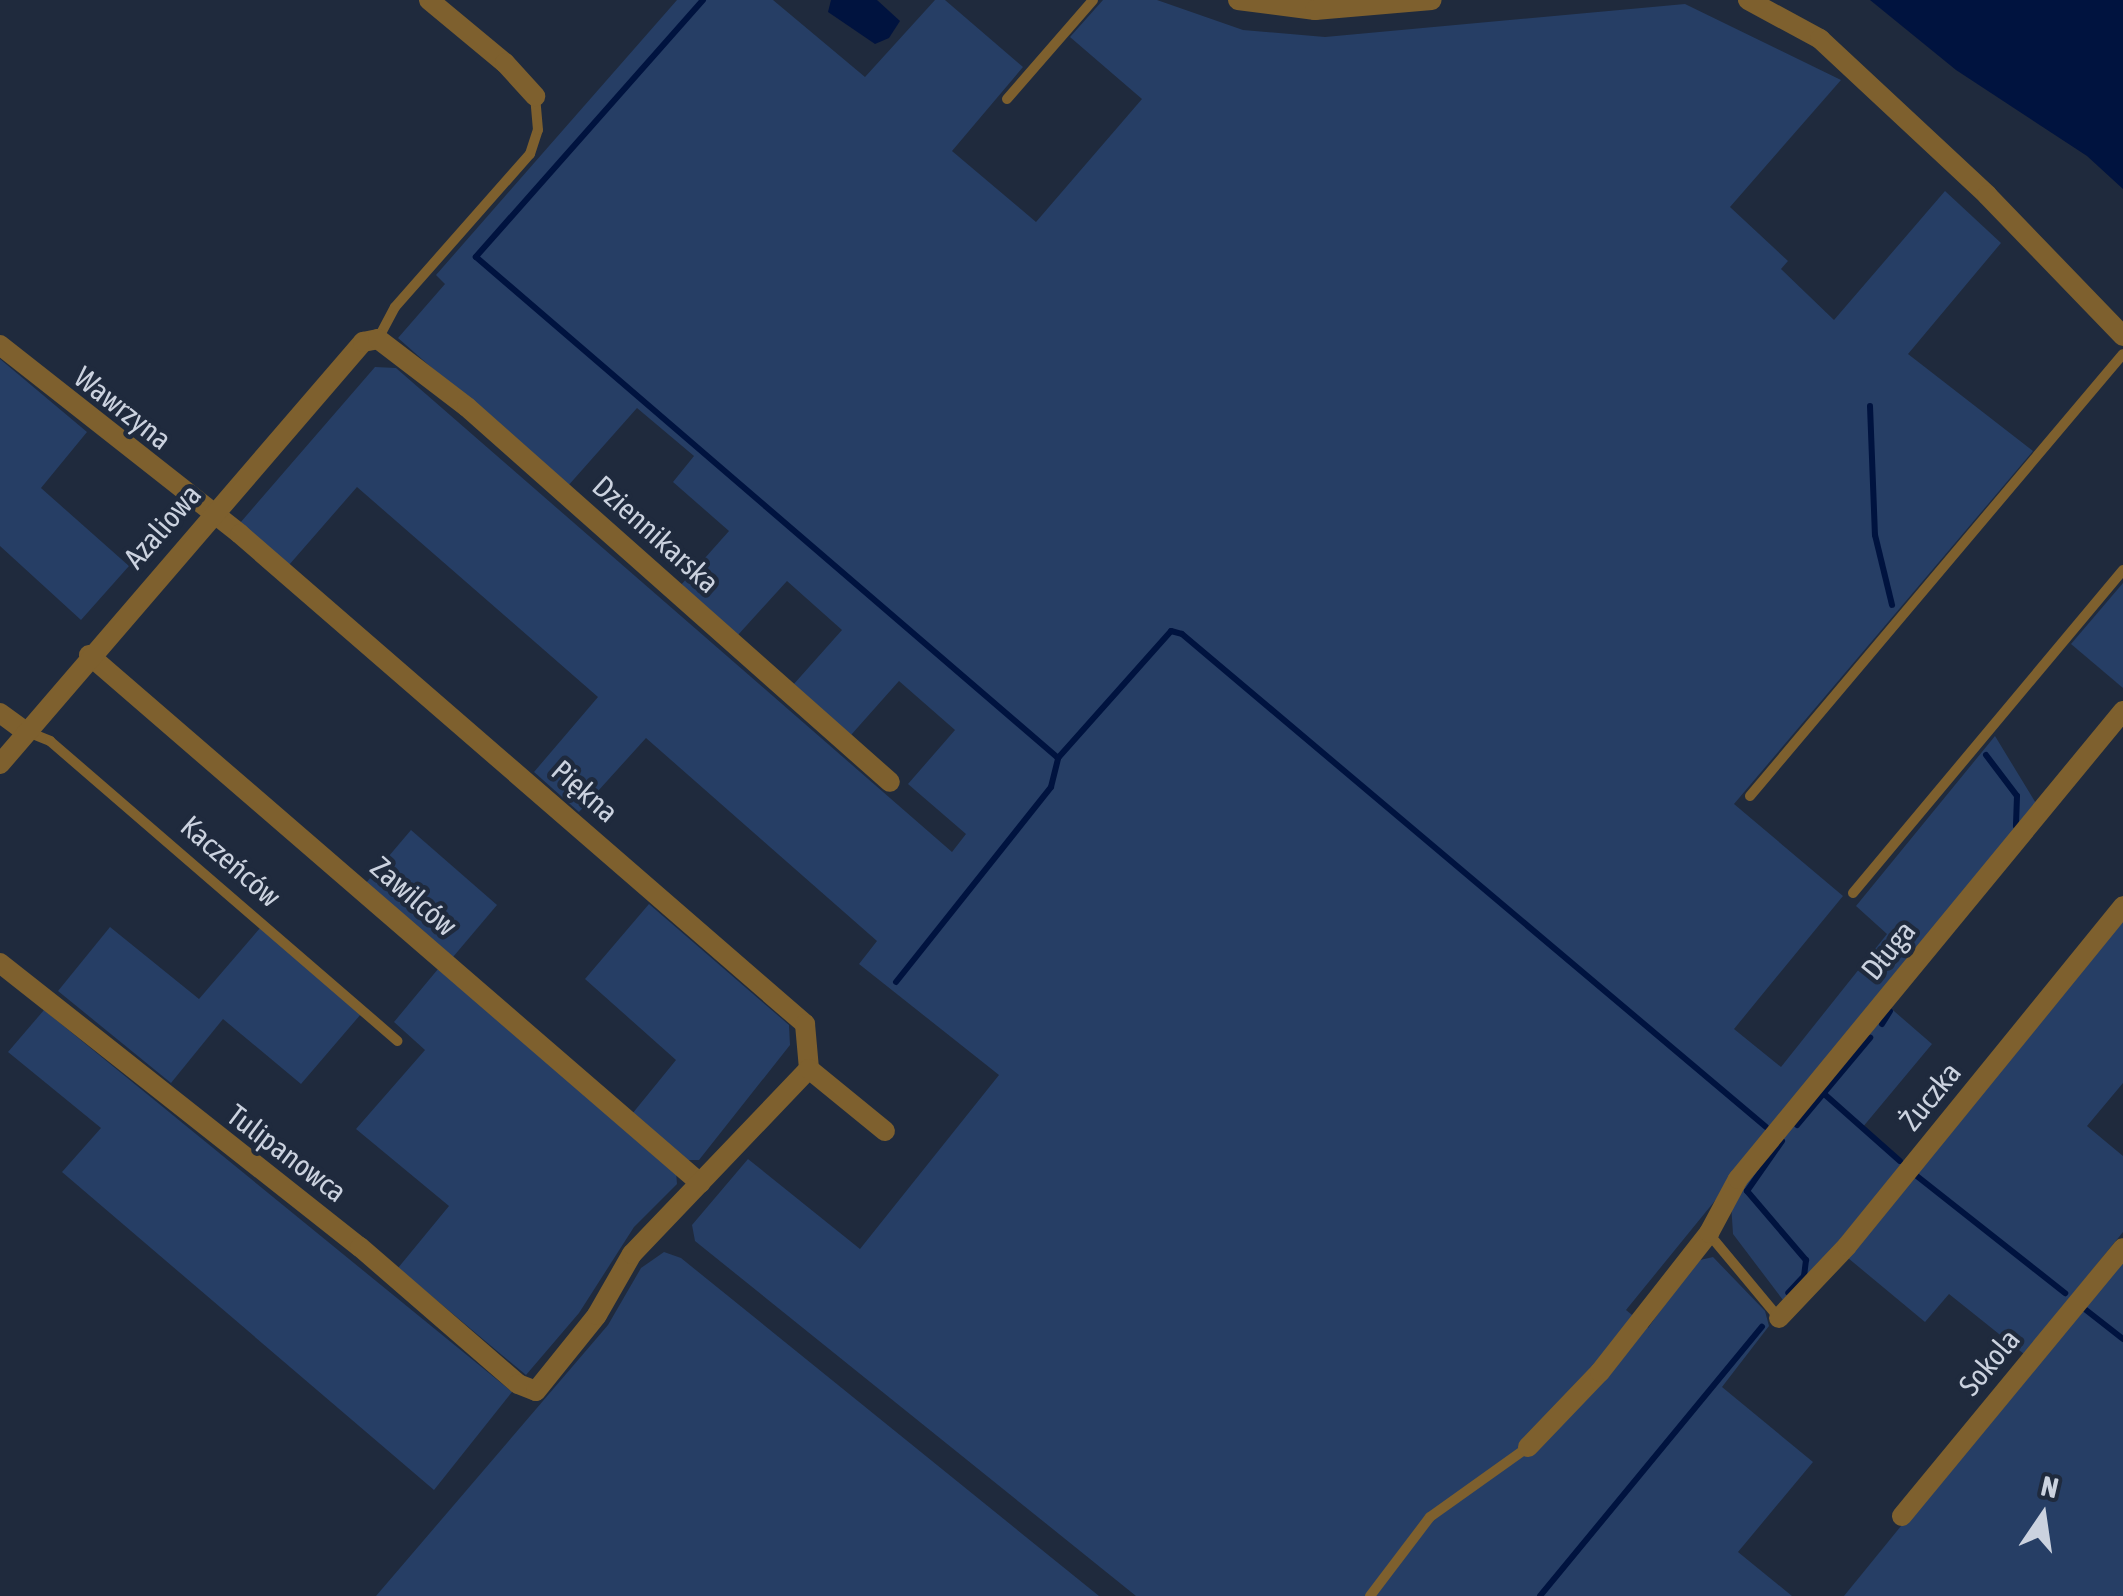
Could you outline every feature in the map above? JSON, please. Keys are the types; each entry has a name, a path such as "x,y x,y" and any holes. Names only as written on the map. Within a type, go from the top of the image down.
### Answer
{"street":[{"path":"428,0 506,63 535,96"},
{"path":"1238,0 1315,10 1432,0"},
{"path":"1748,0 1820,39 1987,195 2123,336"},
{"name":"Azaliowa","path":"0,764 23,730 363,342 378,340"},
{"name":"Dziennikarska","path":"378,340 468,407 890,782"},
{"name":"Wawrzyna","path":"0,345 213,513"},
{"name":"Piękna","path":"213,513 805,1024 809,1069"},
{"name":"Zawilców","path":"89,655 700,1183"},
{"name":"Długa","path":"1528,1447 1600,1372 1709,1233 1738,1179 2123,711"},
{"path":"0,714 23,730"},
{"name":"Żuczka","path":"1779,1318 1847,1246 2123,906"},
{"name":"Tulipanowca","path":"0,962 360,1247 518,1384 536,1391 597,1315 632,1254 700,1183"},
{"path":"700,1183 809,1069 886,1130"},
{"name":"Sokola","path":"1902,1516 2123,1248"}],"lane":[{"path":"1007,100 1093,0"},
{"path":"378,340 386,319 530,154 538,130 535,96"},
{"path":"1750,796 2123,354"},
{"path":"1853,892 2123,570"},
{"name":"Kaczeńców","path":"23,730 50,741 398,1041"},
{"path":"1709,1233 1779,1318"},
{"path":"1370,1596 1430,1516 1528,1447"}],"shaded area":[{"path":"677,0 773,0 865,77 935,0 945,0 1023,67 952,151 1036,222 1142,99 1070,37 1103,0 1157,0 1243,30 1325,37 1685,4 1841,80 1730,207 1788,261 1781,269 1834,320 1945,191 2001,243 1908,354 2033,451 1734,804 1843,896 1734,1029 1781,1067 1887,934 1856,906 1995,736 2037,805 1626,1310 1648,1328 1696,1261 1713,1257 1765,1311 1769,1326 1722,1387 1813,1462 1738,1552 1792,1596 1136,1596 695,1241 692,1225 748,1159 860,1249 999,1075 859,964 877,941 646,738 579,812 534,772 598,697 357,487 289,565 240,523 375,367 396,368 952,852 966,834 908,784 955,730 899,681 851,735 793,685 842,630 787,581 737,636 680,586 729,531 673,482 694,456 637,408 567,487 398,338 445,284 436,275"},
{"path":"831,0 877,0 900,21 889,38 875,44 828,12"},
{"path":"1870,0 2123,0 2123,189 2087,156 1956,70"},
{"path":"0,359 87,432 41,488 129,566 81,620 0,546"},
{"path":"2123,583 2123,688 2071,644"},
{"path":"411,830 497,905 453,957 366,883"},
{"path":"649,904 789,1025 790,1045 699,1160 686,1160 632,1114 676,1060 585,979"},
{"path":"2123,919 2123,1083 2087,1126 2123,1156 2123,1232 2024,1354 1949,1294 1925,1322 1848,1258"},
{"path":"110,927 199,999 260,928 361,1014 301,1084 223,1019 171,1083 58,991"},
{"path":"438,969 676,1172 677,1184 634,1227 579,1313 526,1375 398,1268 449,1206 356,1129 425,1050 394,1022"},
{"path":"1887,1005 1932,1044 1862,1128 1903,1164 1786,1304 1733,1234 1731,1203"},
{"path":"44,1010 512,1392 434,1490 62,1172 101,1128 8,1052"},
{"path":"664,1252 681,1258 1099,1596 376,1596 608,1325 641,1268"},
{"path":"2123,1255 2123,1596 1844,1596 2077,1310"}],"waterway":[{"path":"703,0 476,257 1058,758"},
{"path":"1870,406 1875,535 1892,605"},
{"path":"1058,758 1171,631 1182,634 1766,1127"},
{"path":"1986,755 2017,796 2016,826"},
{"path":"896,982 1051,787 1058,758"},
{"path":"1882,1024 1890,1011"},
{"path":"1797,1125 1870,1038"},
{"path":"1822,1092 1900,1161"},
{"path":"1782,1141 1747,1191 1806,1260 1804,1276 1788,1293"},
{"path":"1913,1173 2065,1293"},
{"path":"2086,1310 2123,1339"},
{"path":"1540,1596 1762,1327"}]}
